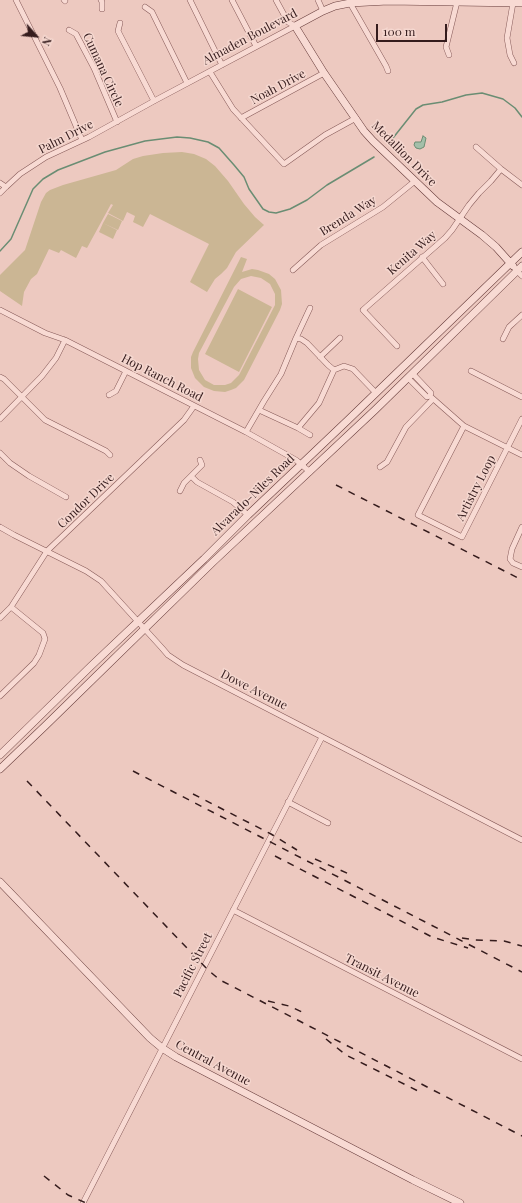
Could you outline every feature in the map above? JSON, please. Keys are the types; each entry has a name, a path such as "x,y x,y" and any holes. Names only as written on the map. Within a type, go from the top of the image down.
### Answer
{"main road":[{"name":"Almaden Boulevard","path":"296,26 335,6 360,1 522,3"},
{"name":"Medallion Drive","path":"296,26 324,73 373,141 437,202 496,247 510,263 520,271"},
{"name":"Alvarado-Niles Road","path":"0,755 522,252"},
{"name":"Alvarado-Niles Road","path":"0,769 208,567 310,472 520,271"},
{"name":"Central Avenue","path":"0,882 145,1033 162,1048 182,1060 460,1203"}],"street":[{"path":"16,0 60,88 82,140"},
{"path":"102,0 102,9"},
{"path":"190,0 222,65"},
{"path":"232,0 256,46"},
{"path":"276,0 288,22 296,26"},
{"path":"318,0 323,11"},
{"path":"449,55 446,47 457,2"},
{"path":"513,2 507,38 510,55 514,63"},
{"path":"350,3 388,71"},
{"path":"144,7 152,12 187,83"},
{"path":"120,23 118,31 154,101"},
{"name":"Almaden Boulevard","path":"138,110 296,26"},
{"name":"Cumana Circle","path":"69,30 76,34 94,68 117,122"},
{"path":"210,72 233,109 284,164 325,135 356,118"},
{"name":"Noah Drive","path":"241,118 324,73"},
{"name":"Palm Drive","path":"0,194 21,174 46,157 82,140 138,110"},
{"path":"476,147 522,185"},
{"name":"Kenita Way","path":"397,346 363,310 452,230 479,193 501,169"},
{"name":"Brenda Way","path":"293,270 321,245 383,207 415,181"},
{"path":"0,183 6,187"},
{"path":"422,257 443,284"},
{"path":"246,432 281,374 310,308"},
{"name":"Hop Ranch Road","path":"0,310 45,333 65,340 246,432 302,464 310,472"},
{"path":"503,339 509,327 522,315"},
{"path":"296,338 307,343 334,370"},
{"path":"320,357 340,338"},
{"path":"0,419 42,376 56,358 65,340"},
{"path":"298,428 319,403 334,370 344,366 353,369 376,393"},
{"path":"109,396 116,391 126,371"},
{"path":"471,371 522,397"},
{"path":"411,376 427,397 432,397 464,426 522,456"},
{"path":"0,377 22,396 45,420 106,451 110,455"},
{"path":"380,467 388,462 406,427 432,397"},
{"name":"Condor Drive","path":"0,618 11,607 47,552 184,420 194,406"},
{"path":"259,410 310,435"},
{"path":"507,448 522,419"},
{"name":"Artistry Loop","path":"464,426 418,515 440,527 462,537 507,448"},
{"path":"0,453 28,476 66,496"},
{"path":"180,491 184,483 202,465 200,460"},
{"path":"191,476 197,482 233,502 248,515"},
{"name":"Dowe Avenue","path":"0,527 86,571 101,581 168,655 183,665 522,840"},
{"path":"522,527 512,548 510,559 513,563 522,567"},
{"path":"0,696 34,663 39,655 45,639 43,633 11,607"},
{"name":"Pacific Street","path":"83,1203 322,737"},
{"path":"288,802 328,822"},
{"name":"Transit Avenue","path":"233,910 522,1059"}],"shaded area":[{"path":"423,136 426,138 424,147 420,149 416,148 414,145 415,142 421,142"},
{"path":"182,152 194,154 206,159 215,166 228,181 244,204 264,225 236,252 227,268 215,279 207,292 190,282 209,244 150,214 143,227 133,222 135,216 127,212 123,221 108,213 113,205 111,204 87,248 82,246 76,258 61,250 59,253 49,249 37,274 31,279 24,292 22,306 0,291 0,275 25,250 41,202 46,193 63,185 116,170 133,159 163,153"},
{"path":"108,214 122,221 118,230 103,223"},
{"path":"103,223 117,230 113,239 99,232"},
{"path":"241,257 247,259 242,272 252,269 258,270 269,274 275,279 281,290 282,304 280,310 244,380 236,388 225,392 214,391 204,387 195,378 191,368 191,357","holes":["251,276 261,278 270,284 275,294 275,305 239,375 231,383 225,385 214,385 205,380 199,370 199,353 234,287 241,279"]},
{"path":"238,289 272,307 239,372 205,354"}],"waterway":[{"path":"393,138 416,109 423,105 442,102 466,95 482,93 503,99 515,108 522,117"},
{"path":"0,251 11,239 33,189 43,179 58,170 105,152 145,141 177,137 190,138 208,142 219,148 244,177 249,189 263,209 276,213 290,209 307,200 327,185 374,157"}],"railway":[{"path":"336,485 522,580"},
{"path":"133,771 522,972"},
{"path":"27,781 208,970 220,980 522,1136"},
{"path":"193,794 271,834 297,850"},
{"path":"275,856 432,937 468,948"},
{"path":"315,859 349,874"},
{"path":"462,938 504,941 522,946"},
{"path":"268,1001 289,1006 302,1012"},
{"path":"326,1039 346,1055 418,1091"},
{"path":"44,1176 68,1195 86,1203"}]}
